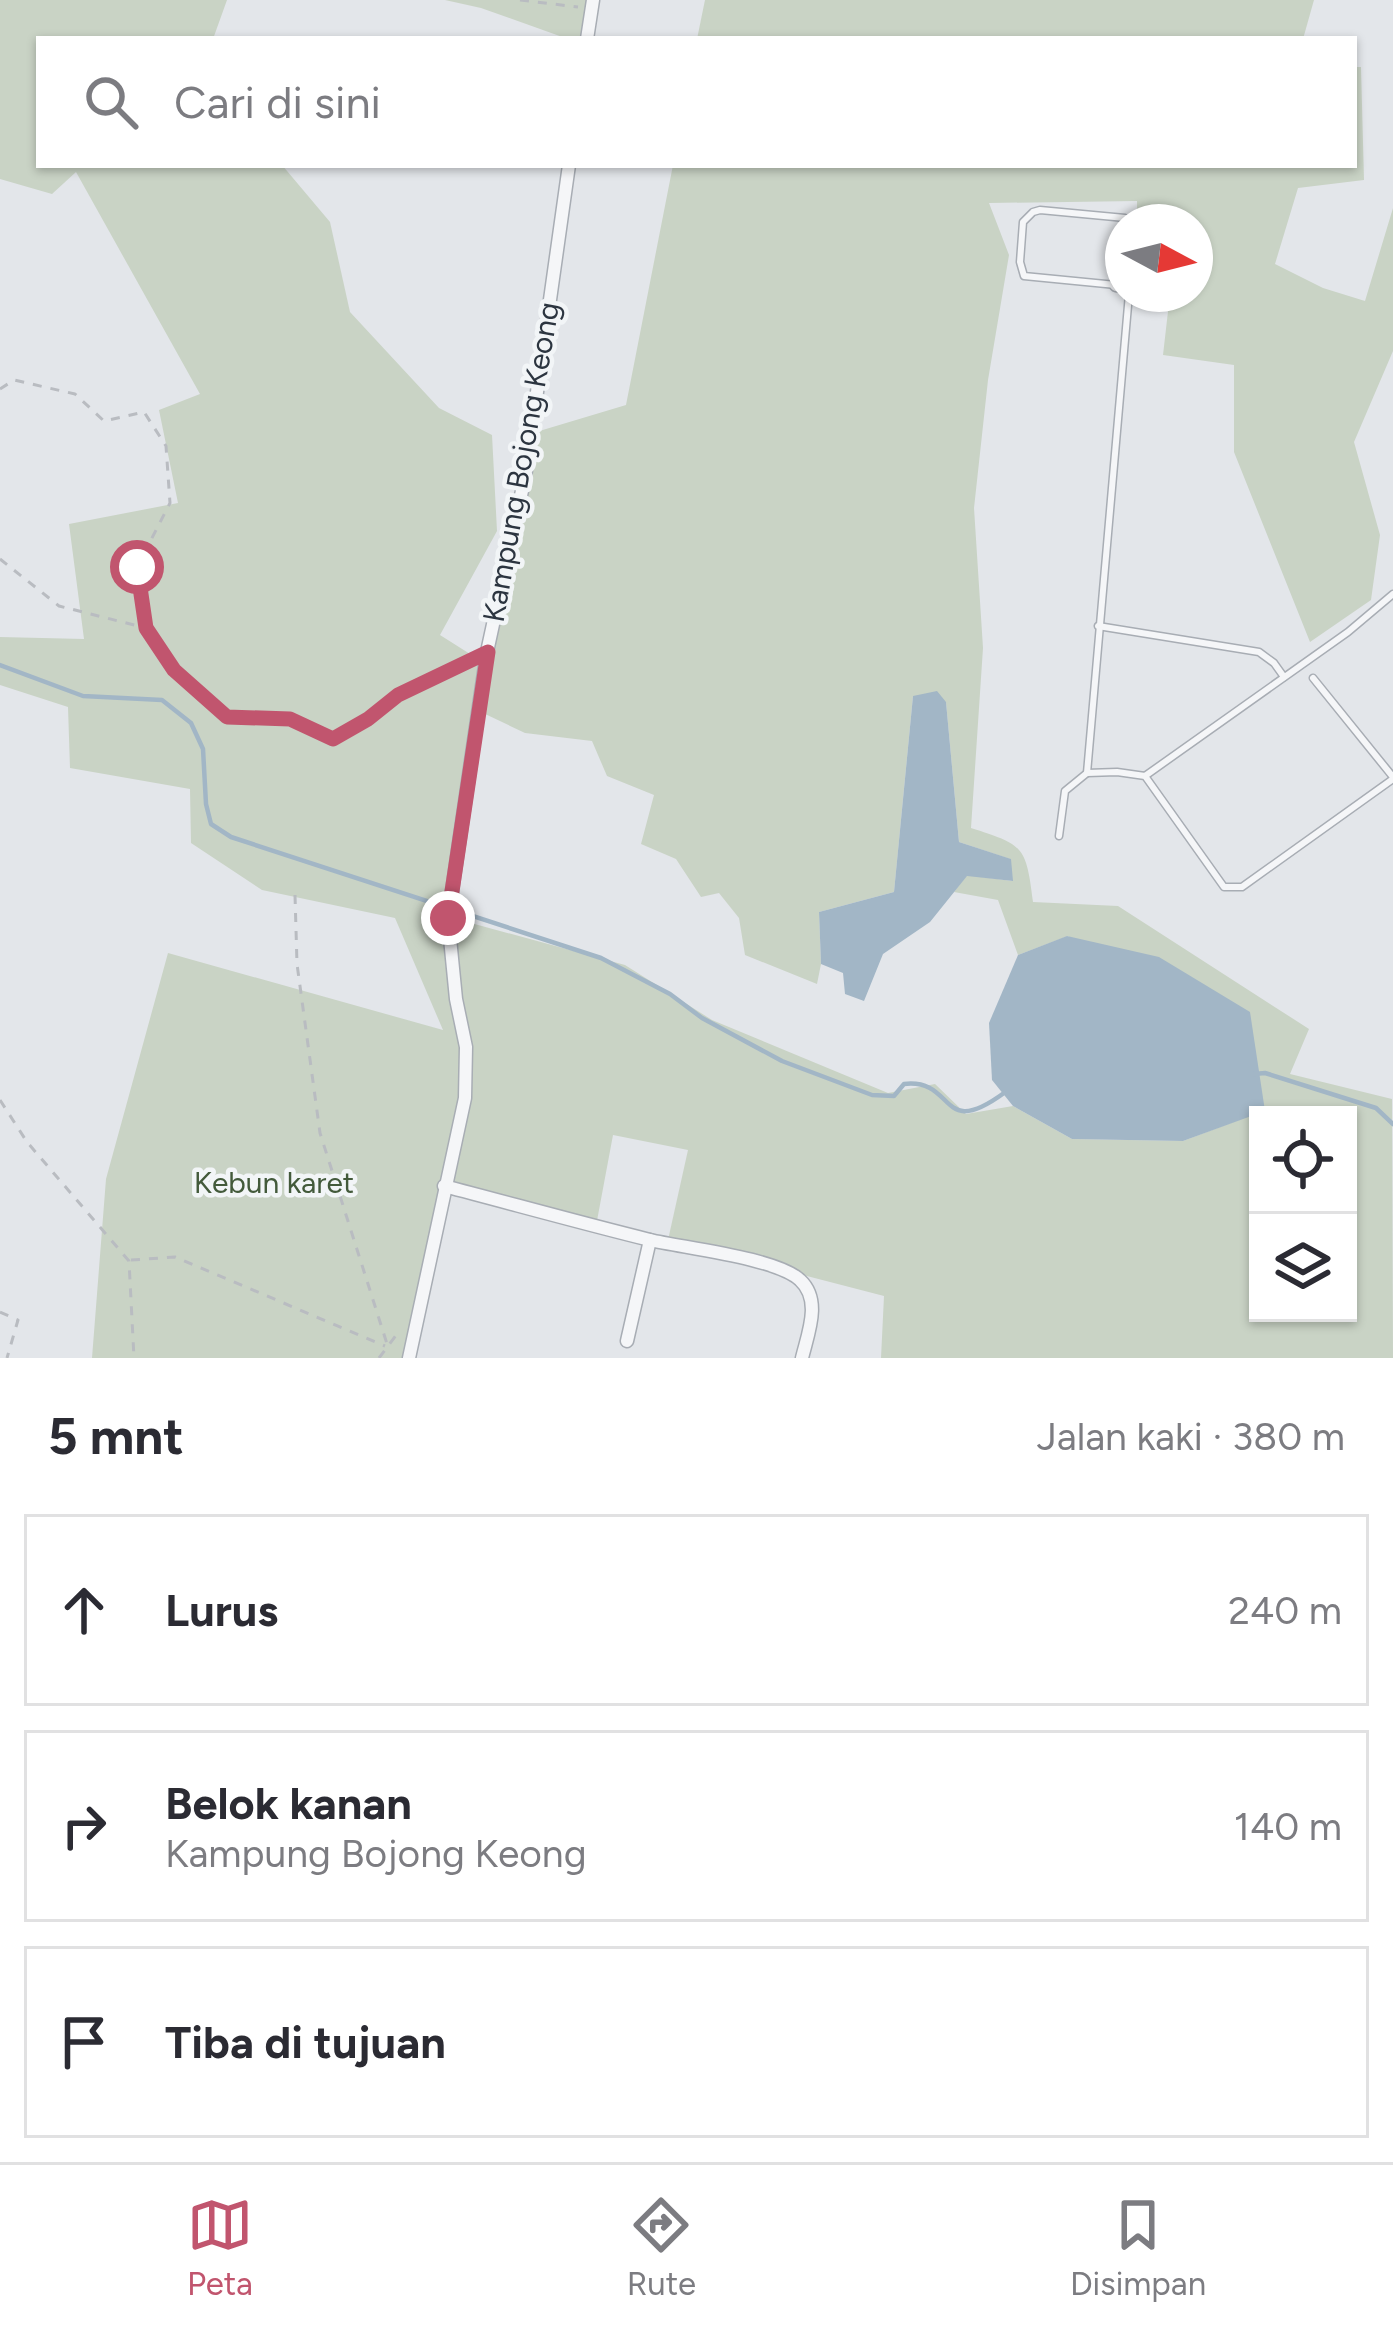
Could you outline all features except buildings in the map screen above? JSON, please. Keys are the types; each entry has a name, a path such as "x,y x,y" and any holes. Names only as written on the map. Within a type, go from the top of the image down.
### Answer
{"street":[{"path":"587,36 592,4"},
{"name":"Kampung Bojong Keong","path":"409,1358 465,1098 466,1048 456,999 450,899 488,652 525,477 569,168"},
{"path":"444,1186 650,1240 773,1266 798,1277 808,1289 813,1309 802,1358"},
{"path":"627,1341 650,1240"}],"lane":[{"path":"1105,216 1040,210 1023,222 1020,268 1024,276 1105,284"},
{"path":"1087,773 1127,312"},
{"path":"1059,836 1065,791 1087,773 1145,776 1348,632 1393,594"},
{"path":"1098,626 1259,652 1284,677"},
{"path":"1145,776 1224,887 1242,886 1393,778 1313,678"}],"path":[{"path":"520,0 592,4"},
{"path":"0,389 14,380 75,394 104,421 144,412 166,446 170,503 137,567 146,628 174,670 227,717 290,719 333,739 398,695 488,652"},
{"path":"0,559 59,606 146,628"},
{"path":"295,895 298,964 320,1133 388,1347"},
{"path":"0,1100 27,1142 129,1261 134,1358"},
{"path":"129,1261 175,1257 388,1347"},
{"path":"379,1358 420,1305"},
{"path":"0,1312 18,1319 7,1358"}],"green space":[{"name":"Kebun karet","path":"0,0 227,0 214,36 36,36 36,168 285,168 330,222 350,312 439,408 492,435 497,531 440,635 489,666 536,432 626,405 672,168 1357,168 1357,67 1361,67 1364,180 1298,188 1275,264 1323,288 1365,301 1393,208 1393,351 1354,442 1380,535 1371,600 1310,642 1234,452 1234,365 1163,355 1168,312 1213,312 1213,204 989,203 1009,255 988,380 974,508 983,648 971,828 1019,850 1028,869 1033,902 1118,906 1309,1029 1290,1074 1392,1099 1393,1358 881,1358 884,1296 668,1240 688,1150 613,1135 596,1226 441,1183 403,1358 92,1358 106,1179 168,953 443,1030 395,918 262,890 191,843 190,789 70,768 68,707 0,685 0,637 84,639 69,524 178,503 159,410 200,394 76,172 52,194 0,179","holes":["913,696 946,702 959,842 1010,859 1012,881 967,875 954,892 998,900 1018,955 1068,936 1260,1106 1357,1106 1357,1322 1249,1322 1249,1116 1183,1141 1072,1139 1013,1106 966,1114 935,1084 888,1093 712,1020 625,965 449,917 483,713 525,733 592,741 607,776 654,795 641,844 676,859 701,897 719,893 739,918 745,955 817,984 819,912 894,892"]},
{"path":"445,0 593,0 587,36 560,36"},
{"path":"705,0 1314,0 1304,36 698,36"}],"water":[{"path":"937,691 946,702 959,842 1011,859 1013,881 967,876 930,922 883,954 864,1001 845,994 843,973 821,964 819,912 894,892 913,696"},
{"path":"1067,936 1159,957 1250,1012 1264,1106 1249,1106 1249,1117 1183,1141 1072,1139 1013,1106 992,1080 989,1023 1018,955"}],"waterway":[{"path":"0,665 83,696 162,700 191,723 203,749 211,824 231,837 601,958 782,1061 872,1095 894,1096 904,1084 921,1085 957,1110 968,1111 1004,1093"},
{"path":"1254,1074 1265,1073 1376,1108 1393,1124"}],"route":[{"path":"137,567 146,628 174,670 227,717 290,719 333,739 398,695 488,652 448,918"}]}
